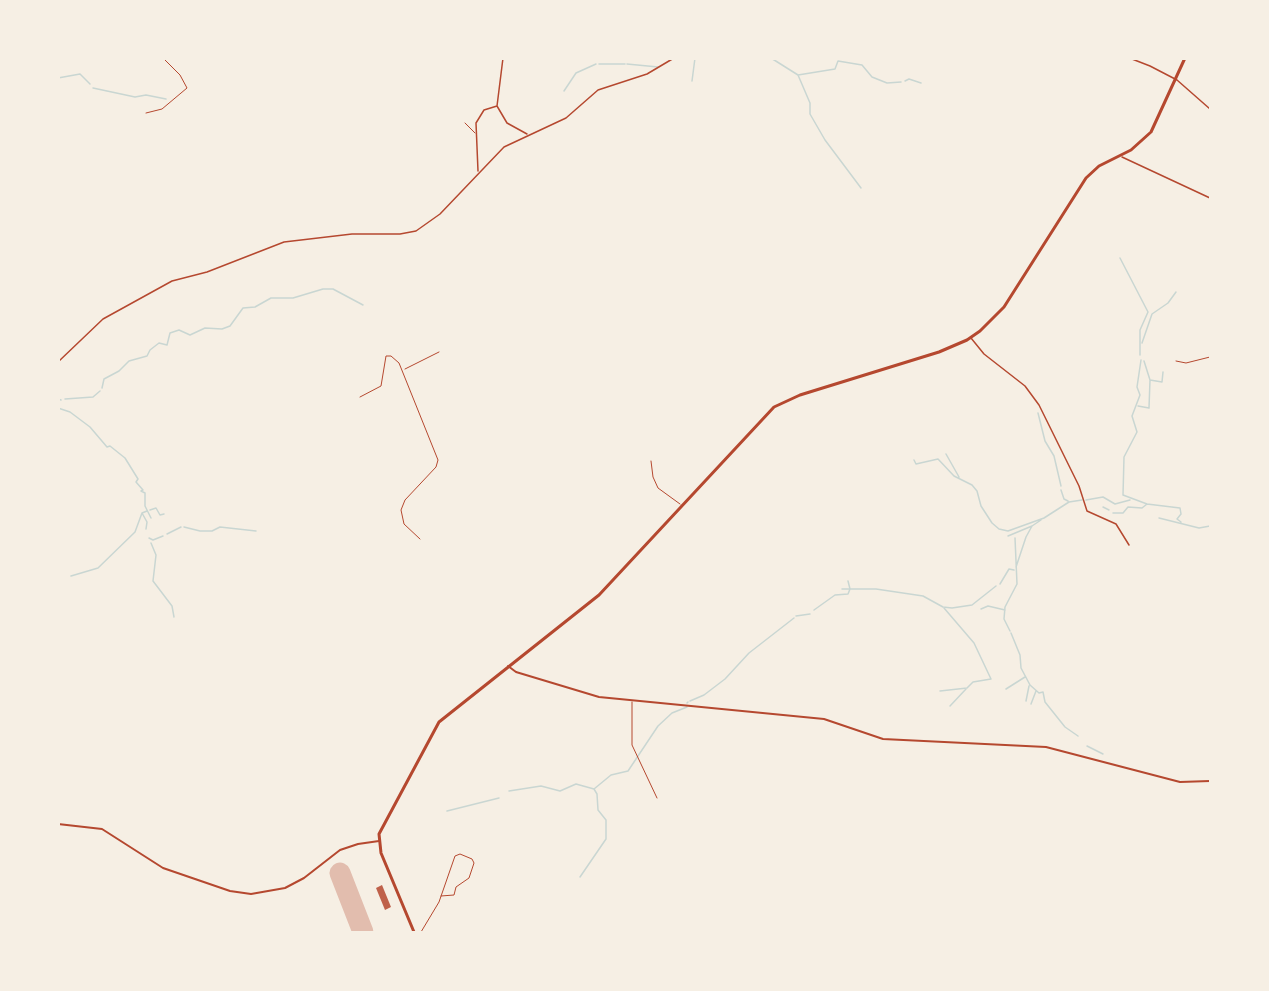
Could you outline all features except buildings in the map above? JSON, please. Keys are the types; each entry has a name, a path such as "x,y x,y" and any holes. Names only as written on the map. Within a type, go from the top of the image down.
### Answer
{"main road":[{"path":"414,933 379,842 380,831 439,722 599,595 779,403 939,352 971,338 1004,307 1086,178 1099,166 1139,144 1151,132 1177,80 1185,58"}],"street":[{"path":"503,58 497,106 507,123 527,135"},
{"path":"58,362 94,326 111,314 172,281 207,272 284,242 352,234 400,234 416,231 434,219 499,151 569,116 598,90 647,74 674,58"},
{"path":"1108,58 1134,60 1177,80 1210,109"},
{"path":"478,172 476,123 484,110 497,106"},
{"path":"1119,155 1210,198"},
{"path":"971,338 984,354 1023,383 1030,392 1088,513 1103,516 1116,524 1129,545"},
{"path":"508,666 516,672 591,696 824,719 883,739 1050,747 1180,782 1210,781"},
{"path":"58,824 102,829 163,868 230,891 251,894 285,888 304,878 340,850 358,844 379,842"}],"lane":[{"path":"146,113 162,109 187,87 180,75 163,58"},
{"path":"465,123 477,134"},
{"path":"403,370 438,351"},
{"path":"360,397 381,387 387,356 392,356 403,370 438,460 436,468 405,500 401,510 404,524 420,539"},
{"path":"1176,361 1186,363 1210,357"},
{"path":"651,460 653,477 658,488 682,505"},
{"path":"632,700 632,745 657,798"},
{"path":"421,933 441,896 455,856 460,854 472,859 474,863 468,879 456,887 454,895 441,896"}],"waterway":[{"path":"692,81 695,58"},
{"path":"771,58 798,75 835,69 838,61 862,65 872,77 887,83 901,82"},
{"path":"564,91 576,73 596,64"},
{"path":"599,64 625,64"},
{"path":"627,64 658,67"},
{"path":"58,78 80,74 90,84"},
{"path":"798,75 810,103 810,114 825,140 861,188"},
{"path":"905,81 909,79 921,83"},
{"path":"93,88 135,97 146,95 166,99"},
{"path":"1120,258 1148,312 1140,330 1140,355"},
{"path":"102,388 104,379 119,371 129,361 147,356 150,350 159,343 167,345 170,333 179,330 190,335 205,328 222,329 230,326 243,308 255,307 271,298 293,298 323,289 333,289 363,305"},
{"path":"1142,343 1152,314 1168,303 1176,292"},
{"path":"1141,360 1137,387 1140,395 1132,416 1137,432 1124,457 1123,495 1147,504 1180,508 1181,514 1177,519 1181,522"},
{"path":"1138,406 1149,408 1150,380 1144,361"},
{"path":"1150,380 1162,382 1163,372"},
{"path":"65,399 93,397 100,391"},
{"path":"58,408 70,412 90,427 107,447 110,446 125,458 138,479 136,482 143,490 141,491 145,493 145,506 151,518"},
{"path":"1038,413 1045,441 1054,456 1061,486"},
{"path":"946,454 959,477"},
{"path":"914,460 916,464 938,459 954,476 972,485 977,491 981,506 992,523 999,529 1008,531 1044,518 1069,502 1082,500"},
{"path":"1061,490 1064,499 1068,501"},
{"path":"1086,500 1103,497 1115,504 1130,500"},
{"path":"1113,513 1123,513 1128,507 1142,508 1147,504"},
{"path":"1103,507 1109,510"},
{"path":"150,510 156,508 160,515 164,514"},
{"path":"146,529 147,522 142,513 147,511"},
{"path":"71,576 98,568 135,532 142,513"},
{"path":"1159,518 1199,528 1210,526"},
{"path":"1016,567 1026,537 1032,526 1041,520"},
{"path":"1008,536 1032,526"},
{"path":"167,534 181,527"},
{"path":"184,527 200,531 212,531 220,527 256,531"},
{"path":"149,538 153,540 163,536"},
{"path":"1010,631 1004,619 1005,607 1017,584 1015,538"},
{"path":"151,543 156,555 153,581 172,606 174,617"},
{"path":"1000,584 1009,569 1014,570"},
{"path":"848,581 850,589"},
{"path":"814,610 835,595 848,594 850,589 876,589 923,596 943,607 952,608 972,605 996,586"},
{"path":"842,589 849,589"},
{"path":"981,609 988,606 1005,610"},
{"path":"940,691 967,688 973,682 991,679 974,643 944,608"},
{"path":"796,616 810,614"},
{"path":"690,701 704,695 725,679 749,653 794,618"},
{"path":"1011,633 1020,655 1021,668 1030,685 1039,693 1043,692 1045,702 1065,727 1078,736"},
{"path":"1006,689 1025,677"},
{"path":"1026,701 1029,686"},
{"path":"950,706 966,689"},
{"path":"1031,704 1036,691"},
{"path":"580,877 606,839 606,820 598,810 597,794 594,789 611,775 628,771 658,726 672,713 687,707"},
{"path":"1087,746 1103,754"},
{"path":"509,791 541,786 560,791 576,784 594,789"},
{"path":"447,811 499,798"}],"runway":[{"path":"340,873 363,932"}]}
